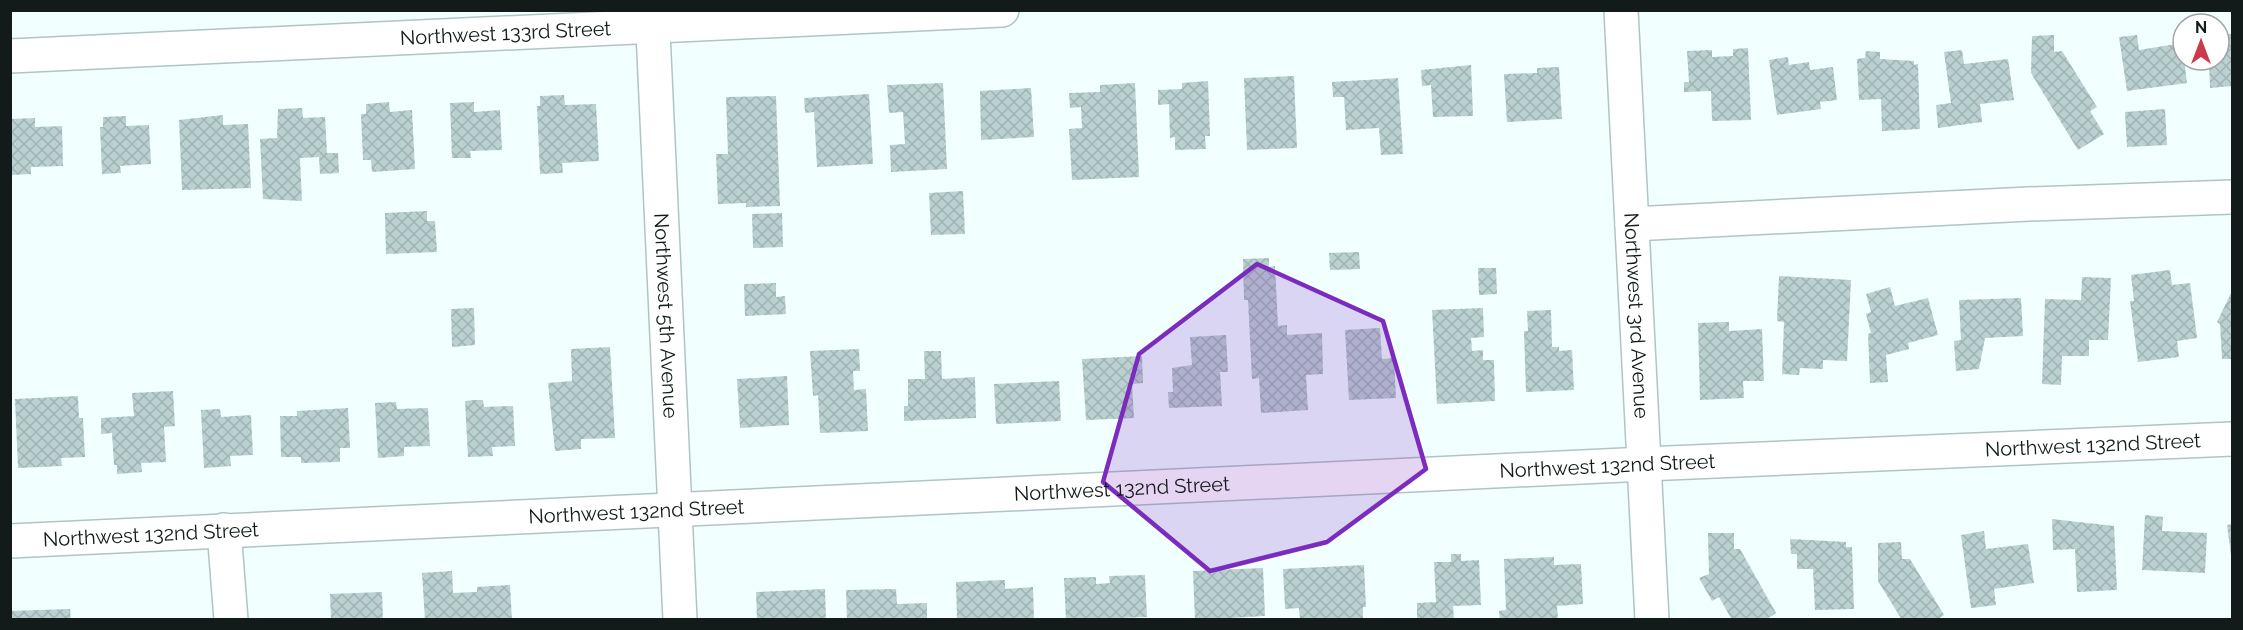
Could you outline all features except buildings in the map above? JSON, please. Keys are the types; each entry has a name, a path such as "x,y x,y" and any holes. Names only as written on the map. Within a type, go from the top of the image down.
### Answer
{"street":[{"name":"Northwest 133rd Street","path":"10,56 653,19 1002,10"},
{"name":"Northwest 3rd Avenue","path":"1621,10 1652,620"},
{"name":"Northwest 5th Avenue","path":"653,19 680,620"},
{"path":"1632,224 2029,204 2232,197"},
{"name":"Northwest 132nd Street","path":"10,541 1645,464 2232,440"},
{"path":"224,530 231,620"}],"highlighted area":[{"path":"1257,264 1383,321 1426,469 1327,542 1210,571 1103,482 1139,354"}]}
